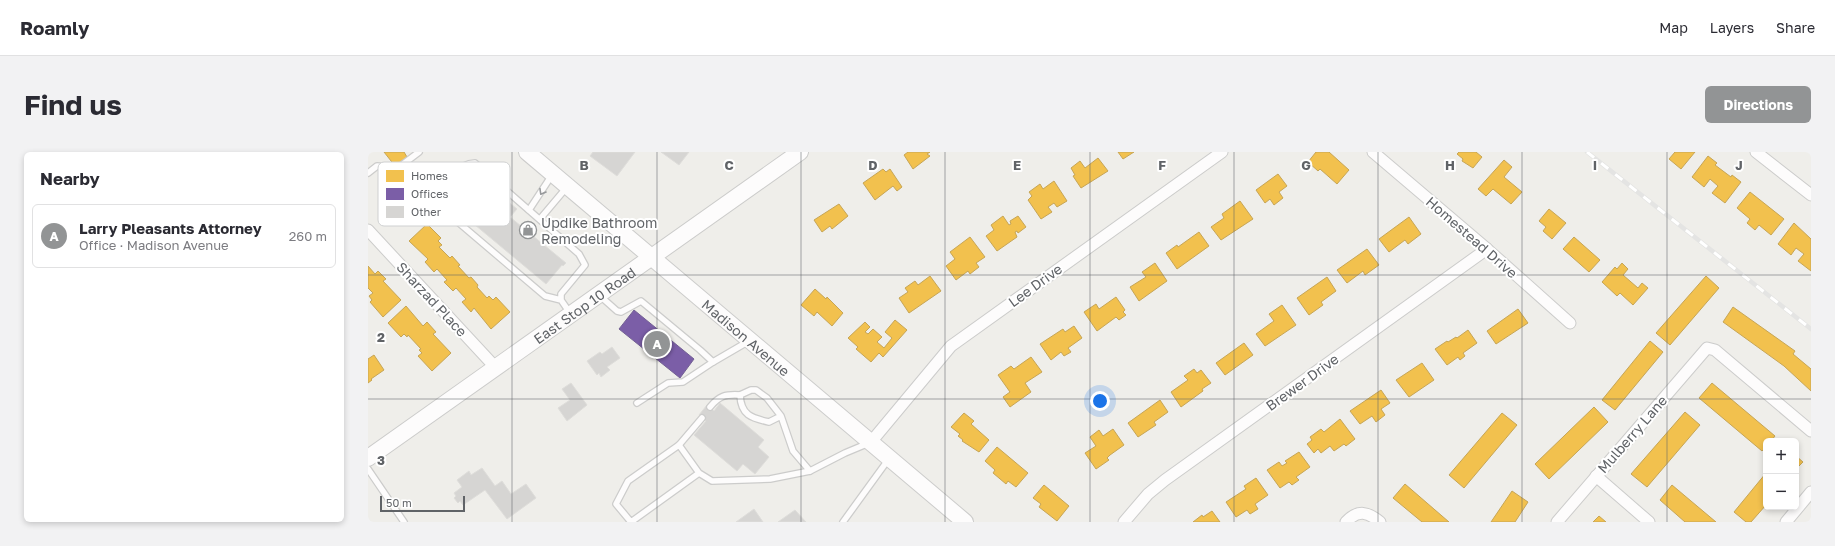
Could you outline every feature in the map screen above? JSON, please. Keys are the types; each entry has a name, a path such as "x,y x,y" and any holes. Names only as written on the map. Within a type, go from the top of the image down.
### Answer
{"main road":[{"name":"Madison Avenue","path":"527,152 965,522"},
{"name":"East Stop 10 Road","path":"368,458 800,152"}],"street":[{"name":"Lee Drive","path":"871,442 951,346 1222,152"},
{"name":"Homestead Drive","path":"1373,152 1488,249 1570,323"},
{"path":"1756,152 1811,195"},
{"name":"Sharzad Place","path":"368,230 496,368"},
{"name":"Brewer Drive","path":"1124,522 1148,494 1165,480 1488,249"},
{"name":"Mulberry Lane","path":"1557,522 1703,351 1708,348 1715,350 1811,431"},
{"path":"1596,476 1649,522"},
{"path":"1786,522 1811,492"},
{"path":"1346,522 1355,514 1362,512 1370,514 1380,522"}],"lane":[{"path":"406,162 419,152"},
{"path":"368,173 378,166"},
{"path":"530,210 552,173"},
{"path":"540,219 568,186"},
{"path":"510,193 579,254 585,265 561,294 561,300"},
{"path":"462,226 545,296 561,300 572,314"},
{"path":"599,295 617,311 621,312 641,302 713,362"},
{"path":"637,404 668,383 683,382 713,362 751,340"},
{"path":"710,408 718,398 723,396 740,395 750,390 756,390 767,398 781,416 793,450 810,471"},
{"path":"740,395 740,406 748,415 769,422 781,416"},
{"path":"699,473 631,522 616,504 628,481 679,445 702,418"},
{"path":"679,445 699,473 712,481 770,479 810,471 845,452 871,442"},
{"path":"843,522 890,458"},
{"path":"368,469 404,522"}],"building: Homes":[{"path":"384,152 404,152 407,157 400,162 392,162"},
{"path":"908,152 930,152 927,154 930,156 913,169 904,155"},
{"path":"1118,152 1134,152 1123,159"},
{"path":"1316,152 1329,152 1349,170 1337,184 1320,169 1318,171 1308,162"},
{"path":"1459,152 1476,152 1482,157 1473,168 1462,161 1463,159 1457,154"},
{"path":"1675,152 1695,152 1681,169 1669,159"},
{"path":"1708,156 1717,163 1715,165 1731,177 1732,175 1741,182 1725,203 1712,193 1718,186 1710,179 1704,187 1692,177"},
{"path":"1098,158 1108,171 1081,188 1073,176 1075,175 1071,168 1080,161 1085,168"},
{"path":"1504,160 1512,167 1504,177 1522,192 1511,204 1493,189 1486,196 1478,189"},
{"path":"883,169 886,172 890,169 902,187 897,191 893,186 875,200 863,183"},
{"path":"1278,174 1287,186 1279,192 1283,198 1274,205 1270,199 1265,203 1256,190"},
{"path":"1054,181 1067,201 1057,207 1054,203 1048,207 1052,212 1041,219 1028,200 1032,196 1029,192 1040,184 1043,189"},
{"path":"1750,192 1784,219 1771,235 1759,225 1755,230 1747,223 1750,219 1737,208"},
{"path":"1240,201 1253,219 1221,240 1211,227 1224,218 1222,214"},
{"path":"839,204 848,216 832,229 830,226 822,232 814,220"},
{"path":"1549,209 1566,223 1552,239 1543,231 1546,227 1539,221"},
{"path":"1003,216 1009,225 1011,224 1010,221 1018,216 1026,227 1018,233 1017,231 1015,232 1017,237 997,251 986,236 994,230 991,225"},
{"path":"1409,217 1421,234 1408,244 1405,240 1389,252 1379,239"},
{"path":"1794,223 1811,239 1811,271 1798,261 1804,254 1796,248 1791,255 1778,244"},
{"path":"425,226 429,226 441,238 438,241 442,245 439,247 450,258 452,256 460,265 458,266 469,278 471,277 478,285 477,287 487,298 489,296 493,300 496,297 510,312 491,329 474,308 471,312 462,302 466,299 456,288 453,291 444,282 447,280 437,269 434,272 425,262 428,259 409,241"},
{"path":"1199,232 1209,246 1177,269 1166,253 1177,245 1178,247"},
{"path":"970,237 985,257 976,263 979,267 970,274 968,271 956,280 946,266 955,259 950,252"},
{"path":"1574,237 1600,260 1589,272 1563,249"},
{"path":"1367,249 1379,265 1365,275 1363,271 1347,283 1337,270"},
{"path":"1155,263 1167,281 1139,301 1130,287 1146,277 1142,272"},
{"path":"1622,263 1628,269 1623,275 1638,288 1642,283 1648,288 1633,305 1620,293 1617,296 1602,282 1615,267 1617,269"},
{"path":"368,266 375,274 378,271 386,279 383,281 401,300 383,317 370,302 372,300 369,296 373,293 368,288"},
{"path":"930,276 941,291 909,313 899,298 908,292 905,288 915,281 918,285"},
{"path":"1706,276 1719,288 1670,345 1656,333"},
{"path":"1327,277 1336,291 1321,302 1323,305 1309,315 1297,298"},
{"path":"815,289 826,299 827,297 843,313 832,326 817,312 814,316 801,305"},
{"path":"1116,297 1125,310 1123,312 1126,315 1119,320 1116,317 1097,331 1084,312 1096,304 1099,309"},
{"path":"1282,305 1296,325 1265,346 1256,334 1274,321 1269,314"},
{"path":"406,306 423,326 427,322 436,332 433,334 451,353 432,371 418,356 422,353 419,350 421,349 408,335 407,337 404,334 401,337 388,323"},
{"path":"1733,307 1795,351 1793,354 1811,369 1811,391 1784,366 1723,322"},
{"path":"1518,309 1528,323 1496,344 1487,331"},
{"path":"895,320 907,330 883,357 879,353 871,362 856,349 858,347 848,338 865,322 870,327 865,332 868,334 873,329 882,337 877,342 884,348 892,338 885,332"},
{"path":"1074,326 1082,338 1068,348 1071,352 1064,356 1061,352 1051,360 1040,344 1063,329 1065,332"},
{"path":"1468,330 1477,343 1463,353 1465,356 1460,360 1458,357 1447,365 1435,349 1447,341 1448,342 1456,337 1457,338"},
{"path":"1650,341 1663,352 1615,410 1602,400"},
{"path":"1244,343 1253,355 1225,375 1216,363"},
{"path":"374,355 384,370 371,379 372,380 368,383 368,359"},
{"path":"1031,357 1042,372 1025,383 1031,392 1010,407 1003,397 1010,392 998,375 1011,366 1014,369"},
{"path":"1422,363 1434,380 1409,397 1396,380"},
{"path":"1194,369 1197,373 1201,370 1211,383 1202,389 1203,391 1181,407 1171,392 1188,380 1184,376"},
{"path":"1712,383 1775,436 1773,438 1763,438 1762,451 1699,398"},
{"path":"1381,390 1390,403 1381,409 1385,415 1376,422 1372,416 1360,424 1350,411"},
{"path":"1160,400 1168,412 1154,422 1156,425 1138,437 1128,423"},
{"path":"1594,407 1608,422 1549,479 1535,464"},
{"path":"1685,412 1700,425 1647,487 1631,474"},
{"path":"964,413 974,421 971,424 989,440 979,452 962,441 963,440 958,436 960,434 951,427"},
{"path":"1502,413 1517,425 1464,488 1449,475"},
{"path":"1340,419 1355,439 1346,446 1344,444 1334,451 1330,446 1321,453 1318,449 1314,453 1307,444 1312,440 1310,437 1321,429 1324,432"},
{"path":"1113,429 1124,445 1107,458 1109,460 1096,469 1085,453 1096,446 1090,437 1099,430 1103,436"},
{"path":"997,447 1028,473 1016,487 1008,481 1006,484 993,473 995,470 985,461"},
{"path":"1299,452 1310,467 1296,477 1299,480 1292,485 1289,482 1280,488 1267,470 1279,462 1282,466 1287,463 1285,461"},
{"path":"1799,459 1803,462 1799,466"},
{"path":"1763,477 1763,508 1751,522 1746,522 1734,512"},
{"path":"1256,478 1268,495 1255,504 1258,509 1250,514 1247,510 1236,517 1226,502 1246,489 1244,486"},
{"path":"1405,484 1449,522 1422,522 1393,498"},
{"path":"1044,485 1069,506 1057,521 1039,507 1041,504 1033,498"},
{"path":"1672,485 1716,522 1685,522 1660,500"},
{"path":"1512,491 1528,502 1515,522 1491,522"},
{"path":"1212,511 1220,522 1193,522 1202,515 1203,517"},
{"path":"1599,516 1606,522 1593,522"}],"building: Offices":[{"path":"634,310 694,359 680,378 619,329"}],"building: Other":[{"path":"593,152 635,152 617,176 590,156"},
{"path":"661,152 689,152 679,165"},
{"path":"510,203 517,209 510,217"},
{"path":"510,217 566,263 563,266 562,265 546,284 476,226 510,226"},
{"path":"612,347 620,358 607,367 610,370 601,377 599,373 597,375 587,361 600,352 602,354"},
{"path":"571,383 587,405 567,421 558,408 570,400 562,389"},
{"path":"720,403 764,440 758,447 769,457 755,474 743,464 737,471 694,435 706,421 699,415 707,405 714,411"},
{"path":"482,468 495,486 502,481 511,494 526,484 536,498 507,519 485,490 463,505 460,501 458,503 454,498 456,496 454,493 462,487 457,480 469,471 471,475"},
{"path":"754,509 763,522 736,522"},
{"path":"795,510 806,522 778,522"}],"railway":[{"path":"1587,152 1811,329"}],"place":[{"name":"Updike Bathroom Remodeling","path":"528,230"},
{"name":"Larry Pleasants Attorney","path":"657,344"}]}
